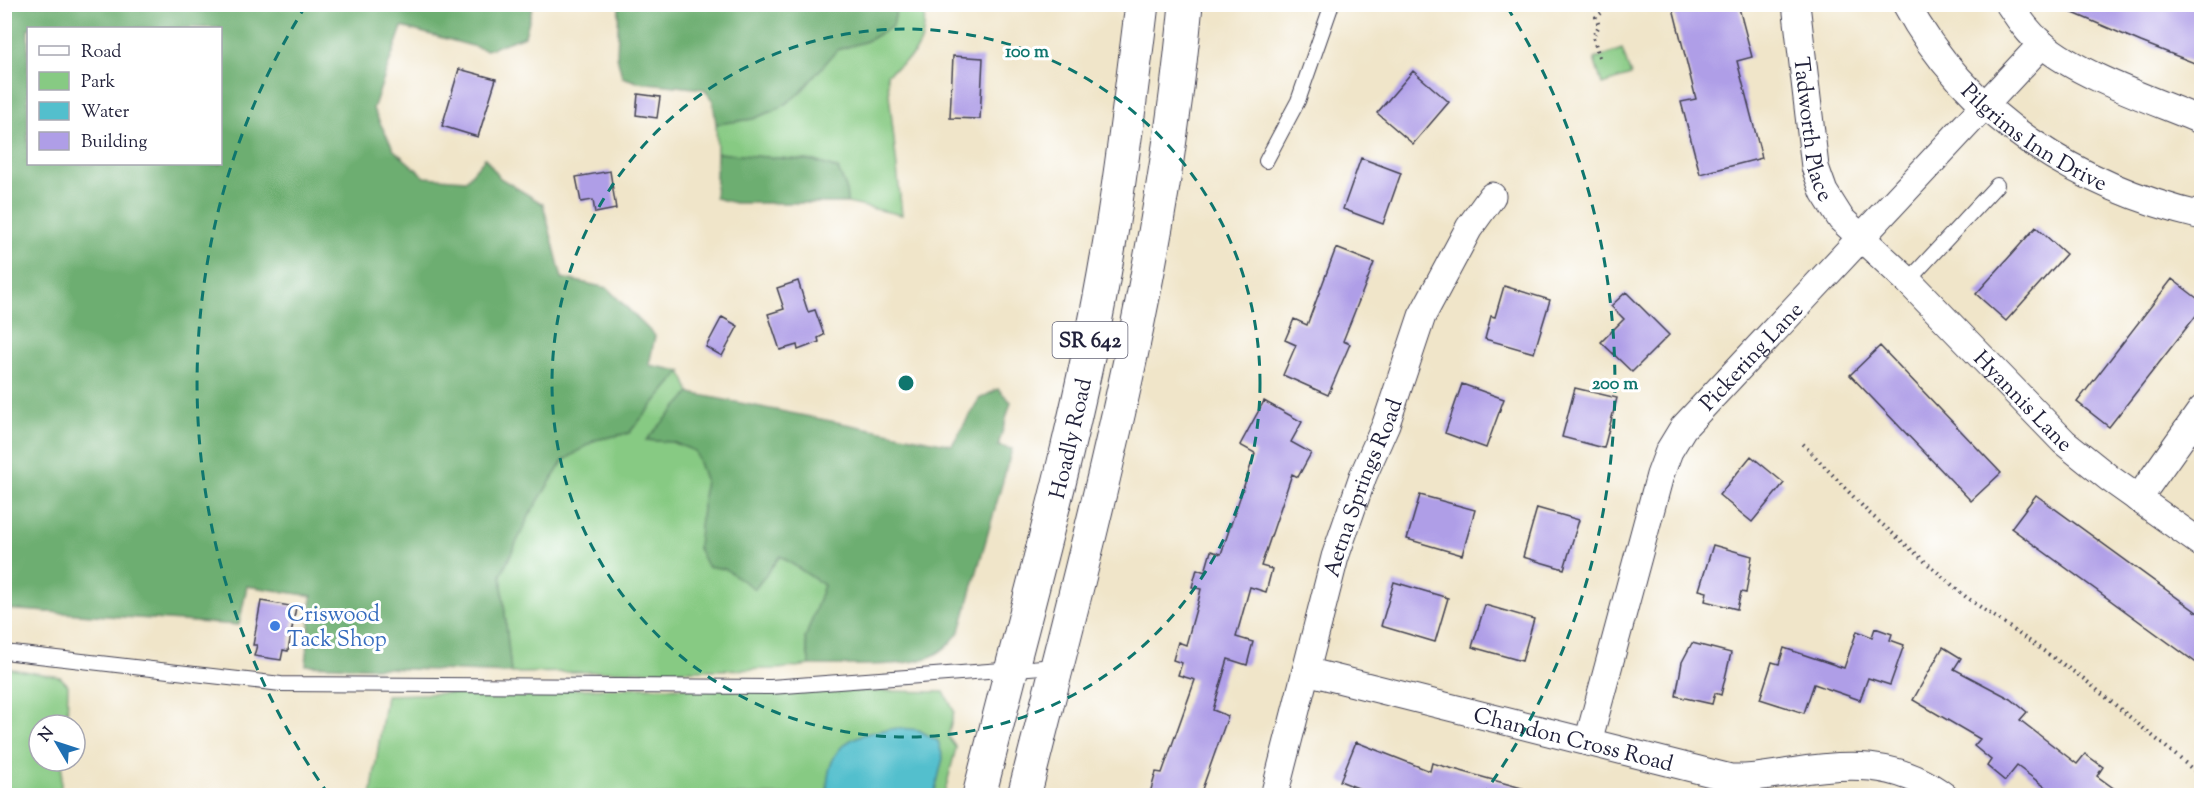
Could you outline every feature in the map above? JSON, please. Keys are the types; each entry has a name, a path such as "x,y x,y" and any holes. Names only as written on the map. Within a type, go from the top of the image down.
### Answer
{"main road":[{"name":"Hoadly Road","path":"979,795 1073,419 1108,254 1129,114 1142,4"},
{"name":"Hoadly Road","path":"1024,795 1138,329 1162,198 1186,4"}],"street":[{"name":"Tadworth Place","path":"1796,4 1815,167 1824,192 1838,215 1862,238"},
{"name":"Pilgrims Inn Drive","path":"1906,4 1940,57 1984,106 2021,136 2061,161 2120,191 2164,207 2202,216"},
{"path":"2009,4 2023,26 2042,44 2070,64 2202,121"},
{"name":"Pickering Lane","path":"1588,742 1657,487 1669,451 1683,428 2042,44"},
{"name":"Aetna Springs Road","path":"1274,795 1335,557 1363,476 1386,424 1422,316 1469,228 1492,196"},
{"name":"Hyannis Lane","path":"1862,238 1908,281 2064,442 2138,499 2202,544"},
{"path":"2138,499 2202,409"},
{"name":"Chandon Cross Road","path":"1306,671 1731,778 1747,779 1827,766 1872,766 1912,777 1944,795"}],"lane":[{"path":"1266,161 1298,101 1332,4"},
{"path":"1908,281 1997,185"},
{"path":"4,652 281,684 771,687 1057,666"}],"path":[{"path":"1599,57 1593,36 1599,26 1596,17 1613,4"},
{"path":"1803,444 1869,513 1966,597 2084,679 2202,777"}],"green space":[{"path":"724,4 727,6 897,5 893,26 867,41 837,50 800,93 780,108 753,119 716,124 713,101 704,89 637,82 622,77 617,56 619,5"},
{"path":"4,5 533,5 525,36 487,50 402,27 373,109 394,150 425,177 466,180 485,158 500,178 543,204 562,278 607,288 655,336 649,365 681,371 629,433 595,440 563,461 530,514 501,575 511,673 306,665 312,596 247,586 239,625 5,609"},
{"path":"897,5 925,5 922,40 914,54 887,74 902,215 847,203 846,188 838,169 814,161 717,153 716,124 753,119 820,67 837,50 867,41 893,26"},
{"path":"1622,49 1631,75 1602,84 1594,59"},
{"path":"717,153 814,161 838,169 846,188 847,203 735,203 715,198"},
{"path":"681,371 690,393 647,440 672,442 695,451 705,479 698,548 755,589 780,556 825,585 805,639 810,665 778,669 511,673 501,575 530,514 563,461 595,440 629,433"},
{"path":"998,389 1011,402 998,446 1012,449 960,631 948,645 936,654 921,660 873,665 810,665 805,639 824,585 780,556 755,589 725,569 707,566 698,548 705,479 695,451 672,442 646,440 690,393 952,445 979,399"},
{"path":"5,668 60,677 68,685 67,713 27,713 27,773 62,773 60,795 5,795"},
{"path":"648,687 944,692 954,711 948,737 956,748 944,795 371,796 386,695"}],"water":[{"path":"900,728 919,730 938,741 943,758 934,795 827,795 831,763 845,744 868,733"}],"building":[{"path":"1672,4 1738,4 1752,57 1737,61 1762,158 1700,174 1681,102 1696,99"},
{"path":"2052,4 2202,4 2202,66 2141,42"},
{"path":"953,56 983,58 980,119 950,118"},
{"path":"459,69 496,79 478,137 442,126"},
{"path":"1413,71 1449,102 1413,144 1377,113"},
{"path":"638,94 660,97 657,118 636,115"},
{"path":"1361,158 1401,173 1383,224 1343,209"},
{"path":"610,171 616,209 595,213 593,200 581,202 576,177"},
{"path":"2036,227 2066,254 2006,321 1976,294"},
{"path":"1336,248 1374,263 1343,341 1350,344 1328,395 1283,375 1296,345 1285,340 1294,319 1307,325"},
{"path":"2172,279 2202,302 2202,308 2109,427 2077,402"},
{"path":"798,281 808,312 815,310 824,335 818,338 819,342 798,350 797,345 780,350 768,314 784,309 777,288"},
{"path":"1504,286 1550,300 1534,353 1485,339 1491,316 1495,317"},
{"path":"1626,292 1669,335 1632,372 1601,342 1624,319 1611,306"},
{"path":"722,317 738,326 722,356 706,347"},
{"path":"1880,346 2001,473 1971,501 1850,375"},
{"path":"1462,384 1504,399 1486,448 1445,433"},
{"path":"1575,388 1617,398 1604,448 1562,437"},
{"path":"1264,401 1302,422 1291,442 1311,453 1298,477 1292,474 1261,566 1272,569 1266,592 1250,587 1236,637 1253,642 1247,665 1228,659 1213,710 1228,716 1200,795 1150,793 1156,772 1162,773 1195,680 1178,675 1182,663 1173,660 1178,642 1186,645 1198,602 1201,589 1192,587 1197,569 1205,572 1211,551 1221,554 1255,453 1240,445"},
{"path":"1751,456 1784,483 1752,522 1719,495"},
{"path":"1420,495 1475,510 1462,555 1407,539"},
{"path":"2036,495 2202,616 2202,667 2011,528"},
{"path":"1537,508 1579,520 1564,569 1523,557"},
{"path":"1713,545 1752,556 1746,593 1741,592 1737,609 1705,601 1707,592 1699,590"},
{"path":"1394,582 1448,598 1435,642 1381,626"},
{"name":"Criswood Tack Shop","path":"261,601 296,607 288,651 283,650 281,660 254,656 257,645 253,645"},
{"path":"1485,605 1534,619 1522,661 1472,647"},
{"path":"1875,628 1892,634 1890,640 1904,645 1890,685 1868,678 1860,700 1814,684 1804,713 1760,699 1772,662 1779,664 1784,648 1844,668 1857,631 1872,637"},
{"path":"1692,643 1731,653 1721,695 1715,693 1712,704 1676,696 1682,662"},
{"path":"1943,647 1961,658 1954,669 2011,699 2027,712 2020,720 2077,764 2085,754 2103,767 2097,776 2123,795 2056,795 2017,766 2005,781 1987,766 1991,760 1974,746 1980,739 1913,700"},
{"path":"1356,742 1430,771 1432,763 1529,790 1528,795 1376,795 1340,781"}],"place":[{"name":"Criswood Tack Shop","path":"275,626"}]}
